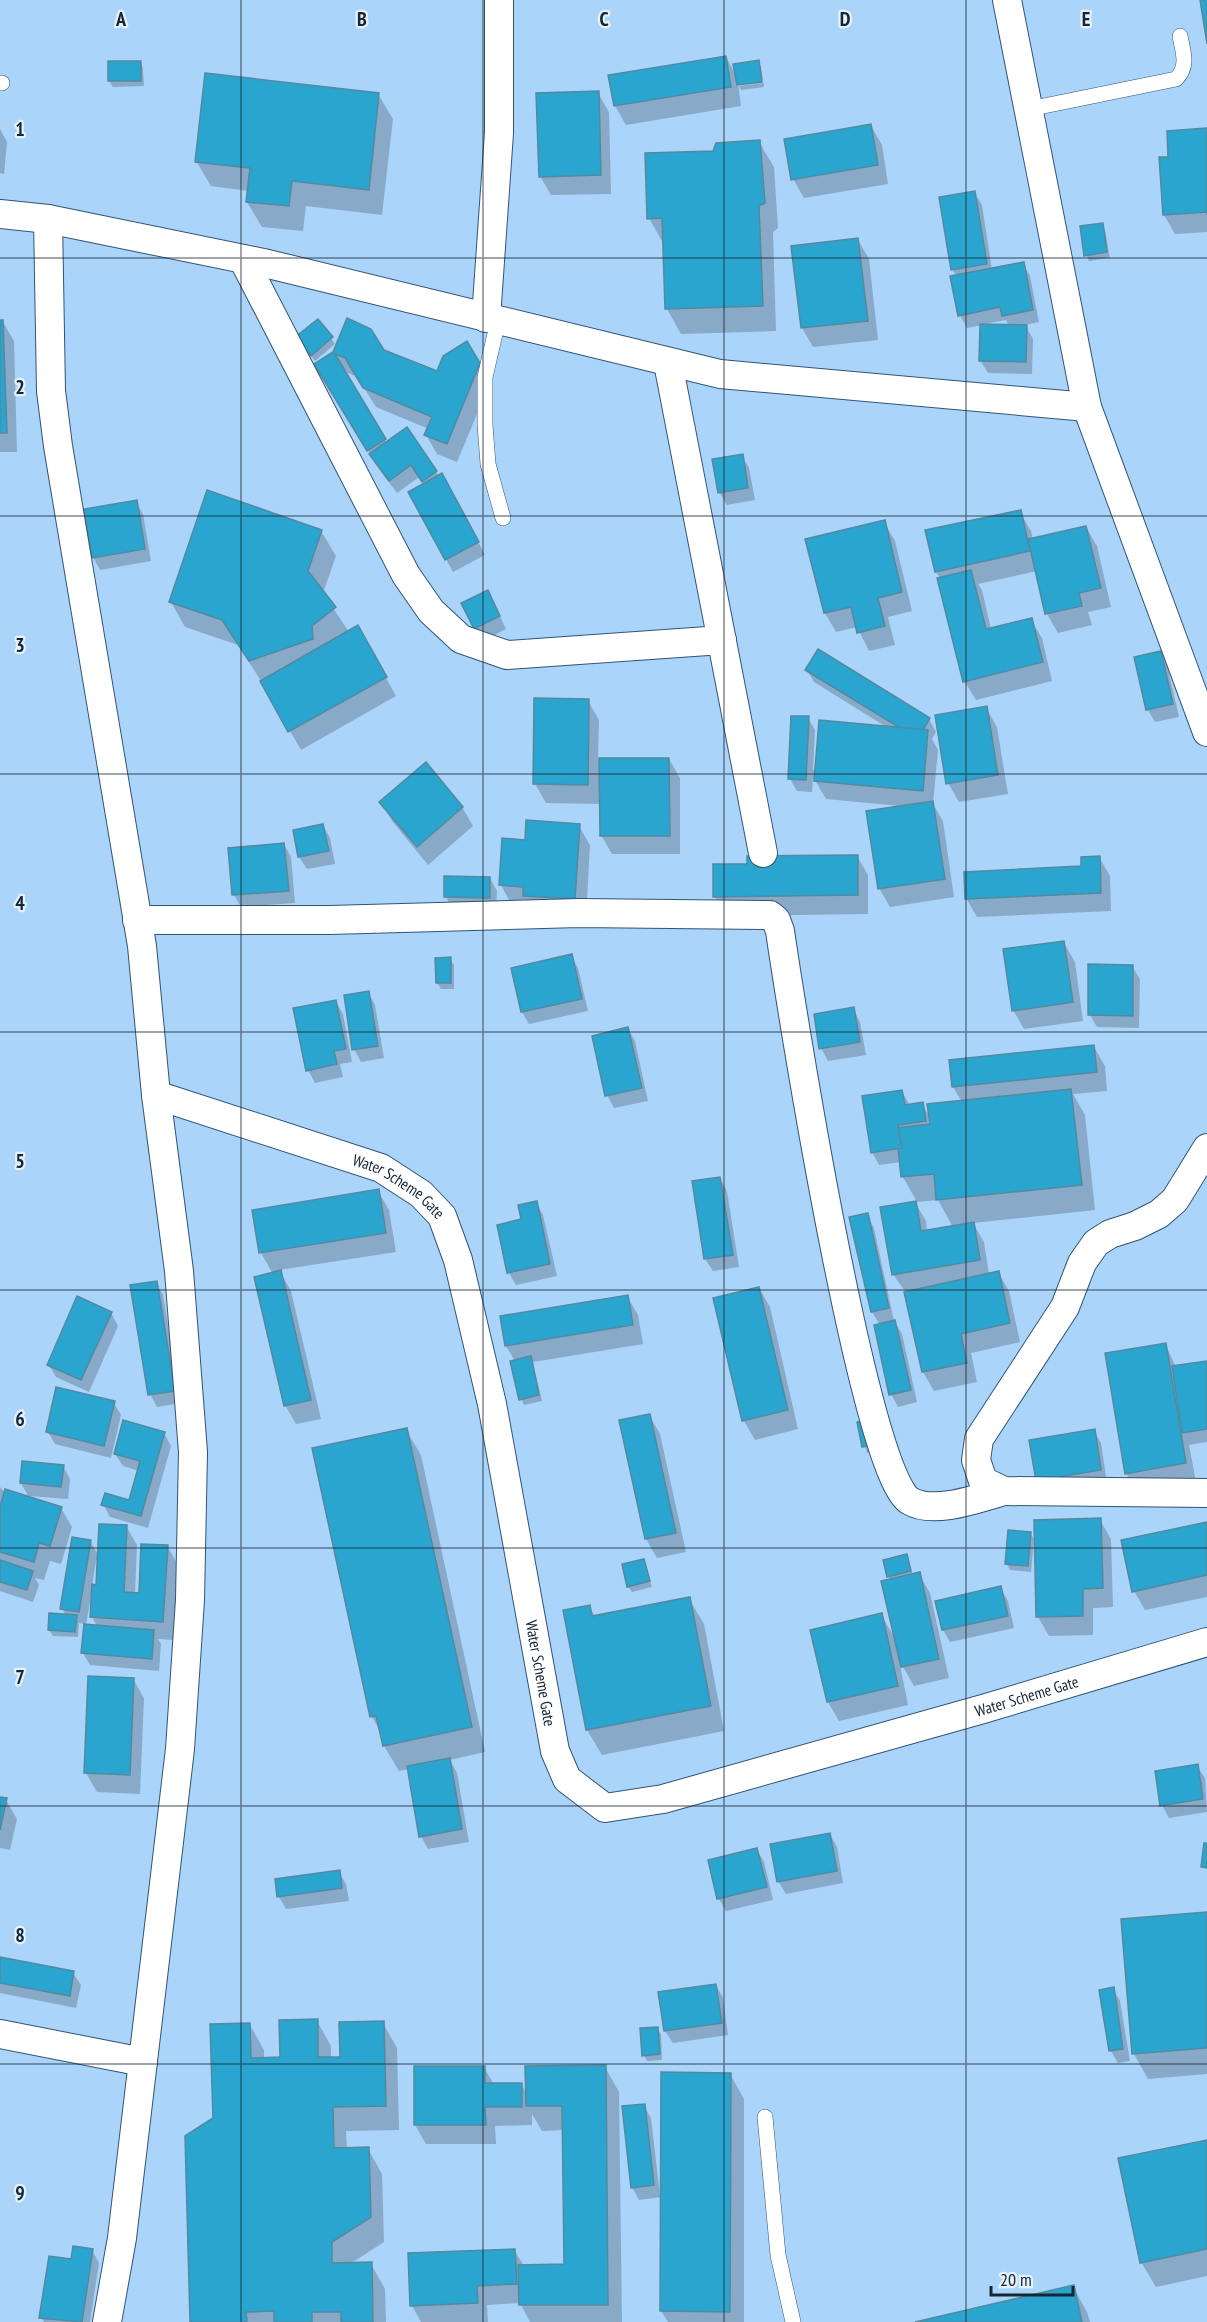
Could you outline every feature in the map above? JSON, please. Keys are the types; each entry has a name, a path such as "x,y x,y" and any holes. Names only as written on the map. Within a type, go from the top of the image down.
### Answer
{"street":[{"path":"492,319 499,133 499,0"},
{"path":"1007,0 1087,407 1207,732"},
{"path":"0,214 48,219 243,259 720,374 1087,407"},
{"path":"48,219 51,391 58,446 142,946 156,1095 179,1271 193,1452 190,1600 180,1749 122,2238 106,2322"},
{"path":"243,259 406,575 431,611 461,639 507,656 722,640"},
{"path":"668,363 763,853"},
{"path":"137,920 330,920 579,914 770,915 776,920 780,932 805,1095 859,1361 888,1468 897,1487 910,1501 930,1506 957,1504 1004,1491 1207,1493"},
{"name":"Water Scheme Gate","path":"156,1095 381,1168 421,1194 442,1216 458,1260 492,1404 555,1751 567,1779 605,1809 663,1799 983,1709 1207,1642"},
{"path":"1004,1491 983,1481 976,1460 979,1439 1065,1307 1082,1263 1096,1243 1110,1234 1135,1226 1159,1214 1175,1200 1207,1148"},
{"path":"0,2034 143,2062"}],"lane":[{"path":"1029,109 1176,80 1182,74 1185,63 1180,36"},
{"path":"492,319 485,377 485,425 488,464 502,518"},
{"path":"765,2117 778,2254 793,2322"}],"building":[{"path":"1200,0 1207,0 1207,44"},
{"path":"726,56 731,87 614,106 608,75"},
{"path":"759,60 762,82 737,85 733,64"},
{"path":"108,61 141,61 141,81 108,81"},
{"path":"205,73 379,93 369,190 292,181 289,206 246,202 250,168 195,162"},
{"path":"599,91 601,175 539,177 536,93"},
{"path":"871,124 878,165 791,180 784,139"},
{"path":"1207,128 1207,212 1163,215 1159,157 1168,157 1167,131"},
{"path":"760,140 765,203 759,206 763,306 665,309 662,218 647,219 645,153 713,151 716,143"},
{"path":"975,191 987,264 951,270 939,197"},
{"path":"1103,223 1107,252 1084,256 1080,226"},
{"path":"858,238 868,321 801,328 791,246"},
{"path":"1024,262 1033,310 1002,316 1000,307 958,316 950,276"},
{"path":"347,318 371,329 384,350 437,371 443,356 467,341 480,363 447,444 424,435 432,417 363,388 345,358 335,354 386,439 367,451 314,364 333,352"},
{"path":"318,319 333,337 311,356 295,337"},
{"path":"0,320 3,320 7,433 0,433"},
{"path":"980,324 1027,325 1026,362 979,361"},
{"path":"407,427 437,471 422,482 411,465 389,481 369,454"},
{"path":"743,454 748,488 718,493 712,459"},
{"path":"442,473 479,542 445,560 408,492"},
{"path":"207,490 322,530 308,571 336,607 312,626 313,639 249,661 222,620 169,602"},
{"path":"137,500 145,549 92,558 84,509"},
{"path":"1021,510 1030,551 935,572 925,530"},
{"path":"885,520 902,592 878,598 885,626 857,633 851,607 824,613 805,539"},
{"path":"1086,526 1101,588 1079,593 1082,606 1045,614 1028,539"},
{"path":"971,570 986,629 1032,618 1043,662 963,682 937,578"},
{"path":"488,590 500,616 474,629 461,603"},
{"path":"358,625 387,677 288,732 260,681"},
{"path":"818,649 930,718 918,739 805,670"},
{"path":"1161,651 1173,704 1146,710 1134,657"},
{"path":"534,698 589,699 588,785 533,784"},
{"path":"987,706 998,775 946,784 935,715"},
{"path":"791,716 809,716 806,780 788,779"},
{"path":"819,720 928,730 923,791 814,781"},
{"path":"599,758 669,758 670,836 600,836"},
{"path":"426,762 463,807 417,847 379,802"},
{"path":"933,801 945,879 878,889 866,811"},
{"path":"526,820 580,824 575,899 523,896 523,887 499,885 502,838 525,840"},
{"path":"323,824 329,851 298,857 293,830"},
{"path":"284,843 289,891 232,895 228,848"},
{"path":"858,855 858,895 713,897 713,864 747,864 747,856"},
{"path":"1100,856 1101,893 965,899 964,872 1081,866 1081,857"},
{"path":"444,876 490,877 490,898 444,897"},
{"path":"1064,941 1073,1002 1012,1011 1003,949"},
{"path":"572,954 582,999 521,1012 511,968"},
{"path":"451,957 451,983 436,983 435,958"},
{"path":"1088,964 1133,965 1133,1016 1088,1015"},
{"path":"369,991 378,1046 352,1050 344,995"},
{"path":"336,1000 346,1049 334,1051 337,1064 306,1071 293,1008"},
{"path":"854,1007 860,1042 819,1049 814,1014"},
{"path":"628,1027 642,1088 605,1096 592,1036"},
{"path":"1094,1045 1097,1072 952,1087 949,1060"},
{"path":"1071,1089 1082,1185 936,1200 934,1174 901,1177 896,1128 930,1124 927,1104"},
{"path":"902,1090 905,1105 923,1102 926,1121 898,1125 902,1148 871,1153 862,1096"},
{"path":"720,1177 733,1255 704,1259 692,1181"},
{"path":"379,1189 386,1233 259,1253 252,1210"},
{"path":"537,1201 550,1264 507,1273 497,1225 521,1219 518,1205"},
{"path":"916,1201 921,1231 974,1222 980,1260 892,1275 880,1207"},
{"path":"868,1213 889,1308 871,1312 849,1217"},
{"path":"281,1270 311,1400 284,1406 254,1277"},
{"path":"999,1271 1010,1323 961,1334 967,1363 922,1372 904,1292"},
{"path":"157,1281 175,1391 148,1395 130,1285"},
{"path":"759,1287 788,1410 742,1421 713,1298"},
{"path":"628,1295 633,1325 505,1346 500,1316"},
{"path":"77,1296 112,1312 81,1380 47,1365"},
{"path":"895,1320 911,1390 889,1395 874,1325"},
{"path":"1166,1343 1186,1463 1125,1474 1105,1353"},
{"path":"531,1356 539,1395 519,1400 510,1361"},
{"path":"1207,1361 1207,1429 1182,1433 1172,1366"},
{"path":"56,1387 115,1401 104,1446 46,1432"},
{"path":"650,1414 676,1533 645,1539 619,1420"},
{"path":"877,1417 883,1443 862,1447 857,1422"},
{"path":"123,1420 165,1432 141,1516 101,1505 105,1493 129,1500 140,1461 114,1454"},
{"path":"407,1428 472,1727 383,1746 376,1716 370,1717 312,1448"},
{"path":"1095,1429 1101,1470 1036,1481 1029,1440"},
{"path":"22,1461 64,1465 61,1487 20,1483"},
{"path":"5,1489 62,1507 50,1546 39,1543 34,1562 0,1552 0,1507"},
{"path":"1101,1518 1103,1588 1083,1589 1083,1616 1036,1617 1034,1520"},
{"path":"1207,1522 1207,1575 1132,1592 1121,1540"},
{"path":"99,1524 127,1525 124,1592 139,1593 141,1544 168,1545 163,1622 90,1617 92,1584 96,1585"},
{"path":"1008,1530 1031,1532 1028,1566 1005,1564"},
{"path":"72,1537 91,1540 79,1612 60,1609"},
{"path":"907,1554 911,1571 887,1577 883,1560"},
{"path":"644,1559 650,1581 627,1587 622,1564"},
{"path":"0,1560 33,1571 27,1590 0,1582"},
{"path":"920,1572 939,1659 901,1667 881,1581"},
{"path":"1001,1586 1008,1616 942,1630 935,1601"},
{"path":"690,1597 711,1706 586,1730 563,1610 590,1605 592,1616"},
{"path":"49,1613 77,1615 75,1632 48,1630"},
{"path":"882,1613 898,1686 827,1702 810,1630"},
{"path":"84,1624 154,1630 152,1659 81,1653"},
{"path":"88,1676 134,1678 130,1775 84,1773"},
{"path":"450,1758 462,1829 419,1837 407,1766"},
{"path":"1198,1764 1203,1799 1160,1806 1155,1771"},
{"path":"0,1797 7,1798 0,1830"},
{"path":"830,1833 837,1871 777,1882 770,1844"},
{"path":"1204,1843 1207,1843 1207,1868 1201,1867"},
{"path":"757,1848 767,1887 717,1899 708,1860"},
{"path":"340,1870 342,1888 277,1897 275,1879"},
{"path":"1207,1912 1207,2048 1132,2054 1121,1919"},
{"path":"0,1957 74,1971 70,1996 0,1983"},
{"path":"716,1984 722,2023 664,2031 658,1992"},
{"path":"1114,1987 1123,2049 1109,2051 1099,1990"},
{"path":"318,2019 318,2057 340,2057 339,2022 384,2021 386,2106 333,2107 334,2148 369,2147 371,2217 332,2242 332,2263 372,2262 373,2322 341,2322 341,2312 312,2312 312,2322 274,2322 274,2311 246,2312 247,2322 190,2322 185,2136 213,2118 210,2024 250,2023 251,2058 280,2057 279,2020"},
{"path":"658,2027 660,2054 642,2056 640,2028"},
{"path":"606,2065 608,2305 519,2305 518,2265 564,2264 562,2106 526,2106 525,2066"},
{"path":"414,2066 485,2066 485,2083 522,2083 522,2107 485,2107 486,2125 414,2125"},
{"path":"661,2072 731,2073 730,2312 660,2311"},
{"path":"645,2104 654,2185 631,2188 622,2106"},
{"path":"1207,2140 1207,2249 1140,2263 1118,2158"},
{"path":"73,2246 93,2249 82,2322 39,2318 49,2256 71,2259"},
{"path":"515,2249 517,2284 477,2286 478,2303 410,2306 408,2253"},
{"path":"1074,2285 1082,2322 915,2322"}]}
